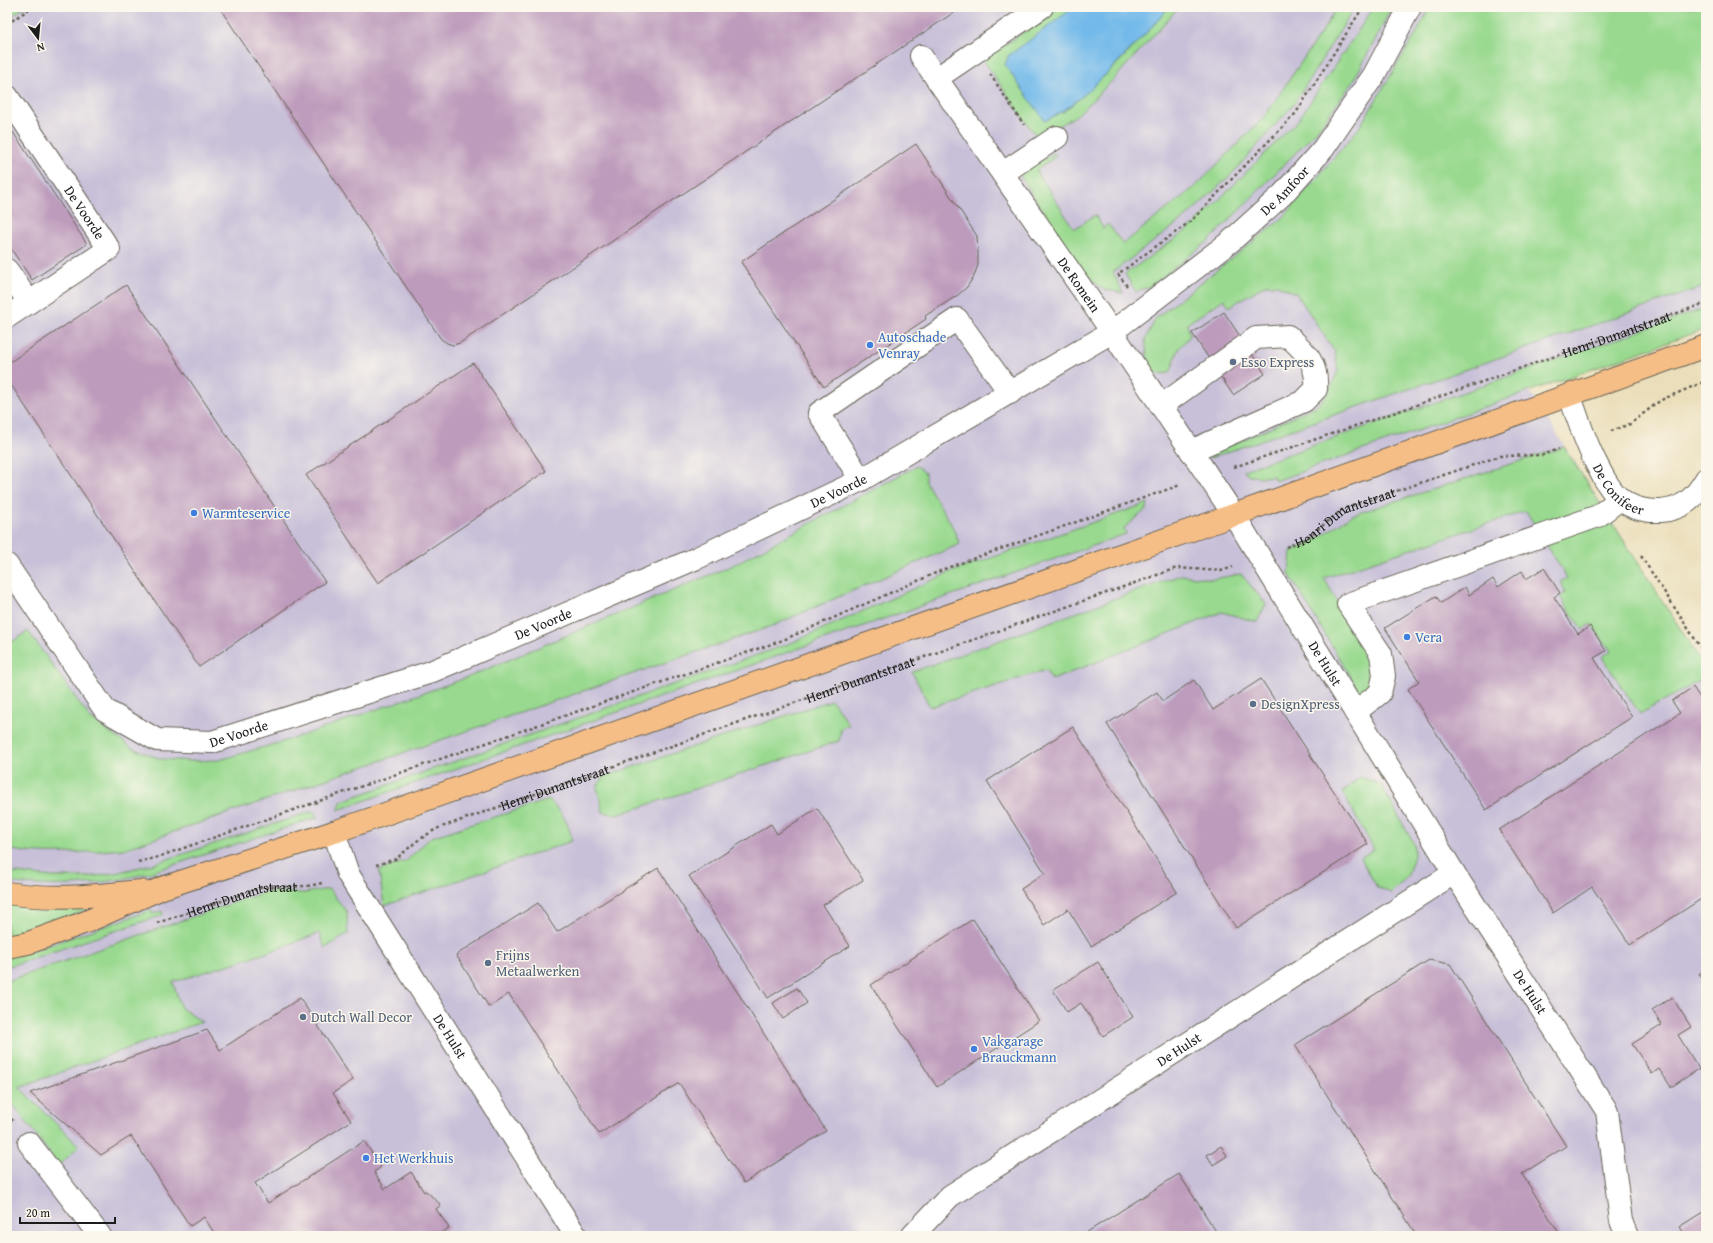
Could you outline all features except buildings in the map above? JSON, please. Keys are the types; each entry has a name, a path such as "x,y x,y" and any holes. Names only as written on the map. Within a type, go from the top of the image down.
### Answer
{"main road":[{"path":"7,947 28,943 86,922 162,888 334,832 1570,396 1706,346"},
{"path":"7,893 30,896 79,897 162,888"}],"street":[{"path":"937,78 1042,7"},
{"name":"De Amfoor","path":"1112,332 1231,241 1282,195 1323,149 1374,75 1410,7"},
{"name":"De Romein","path":"921,56 1112,332 1234,515"},
{"name":"De Voorde","path":"7,96 109,249 7,317"},
{"path":"1003,173 1049,143"},
{"path":"7,270 29,302"},
{"path":"861,480 819,413 957,319 1010,393"},
{"name":"De Voorde","path":"7,565 105,710 157,740 212,742 428,673 697,558 861,480 1112,332"},
{"path":"1161,406 1256,338 1288,336 1305,352 1314,367 1317,380 1316,389 1304,401 1191,451"},
{"name":"De Conifeer","path":"1570,396 1585,440 1606,484 1620,499 1631,506 1642,510 1654,511 1678,507 1692,499 1698,493 1706,479"},
{"path":"1355,712 1380,693 1384,676 1381,654 1348,604 1598,516 1620,499"},
{"name":"De Hulst","path":"1234,515 1454,873 1608,1111 1621,1221 1627,1236"},
{"name":"De Hulst","path":"334,832 348,874 576,1236"},
{"name":"De Hulst","path":"912,1236 950,1196 1454,873"},
{"path":"29,1142 100,1236"}],"path":[{"path":"7,24 32,7"},
{"path":"1142,309 1118,274 1191,221 1296,113 1363,7"},
{"path":"976,52 1049,143"},
{"name":"Henri Dunantstraat","path":"132,863 155,858 308,806 783,640 947,568 1706,303"},
{"name":"Henri Dunantstraat","path":"156,923 260,888 275,886 308,887 396,859 417,841 436,828 1177,568 1221,571 1260,558 1306,539 1343,509 1500,456 1544,455 1630,424 1661,400 1706,381"},
{"path":"1641,556 1706,656"}],"shaded area":[{"path":"7,7 1706,7 1706,308 1518,373 1706,669 1706,1236 7,1236"}],"green space":[{"path":"7,7 25,7 7,19"},
{"path":"1060,7 1071,7 1062,113 1091,89 1118,63 1169,7 1179,7 1115,78 1077,115 1038,139 983,60"},
{"path":"1336,7 1355,7 1294,104 1232,174 1186,217 1113,272 1123,293 1102,289 1082,270 1017,171 1032,166 1054,153 1056,156 1036,170 1074,229 1095,215 1103,228 1108,224 1123,244 1196,186 1264,117 1327,24"},
{"path":"1374,7 1392,7 1353,82 1314,134 1210,240 1152,285 1136,292 1125,274 1193,226 1299,119"},
{"path":"1430,7 1706,7 1706,286 1210,458 1208,456 1318,405 1328,393 1338,371 1335,352 1296,293 1277,285 1265,285 1229,307 1224,299 1187,324 1190,336 1179,348 1170,373 1159,374 1149,371 1145,340 1156,318 1283,218 1359,128 1417,32"},
{"path":"1706,308 1706,329 1275,481 1273,476 1249,476 1244,470 1518,373"},
{"path":"1564,447 1706,669 1706,677 1640,714 1602,657 1611,651 1591,624 1582,629 1560,597 1565,593 1560,582 1567,578 1526,511 1324,578 1370,660 1372,678 1360,693 1289,574 1291,551 1320,537 1352,515"},
{"path":"917,466 925,473 925,481 950,522 960,544 772,626 124,849 35,853 7,849 7,645 28,631 90,718 132,748 161,759 191,761 219,760 292,739 466,678 731,566"},
{"path":"1148,503 1147,509 1124,528 1126,534 338,810 342,801 791,643 951,572"},
{"path":"1241,574 1266,604 1257,622 1222,612 1052,680 1046,670 930,707 912,672 1181,575 1213,579"},
{"path":"832,700 849,725 841,728 839,741 617,815 603,812 597,787 603,777"},
{"path":"1361,777 1381,785 1414,844 1414,856 1407,877 1391,893 1377,887 1360,858 1374,849 1342,792"},
{"path":"549,800 564,818 569,828 572,841 384,906 379,871 406,861 431,837"},
{"path":"313,811 318,817 149,873 78,885 43,885 7,882 7,872 52,877 89,877 115,873 153,864"},
{"path":"329,889 347,912 348,934 325,948 319,933 263,954 173,982 181,1008 202,1022 19,1087 79,1146 59,1166 7,1096 7,981 267,891 304,893"},
{"path":"7,902 97,905 47,927 7,937"},
{"path":"152,910 152,914 162,911 163,915 7,967 7,957 28,952"}],"water":[{"path":"1071,7 1169,7 1135,45 1090,89 1064,110 1045,121 1005,65 1008,56 1069,11"}],"place":[{"name":"Autoschade Venray","path":"870,345"},
{"name":"Esso Express","path":"1233,362"},
{"name":"Warmteservice","path":"194,513"},
{"name":"Vera","path":"1407,637"},
{"name":"DesignXpress","path":"1253,704"},
{"name":"Frijns Metaalwerken","path":"488,963"},
{"name":"Dutch Wall Decor","path":"303,1017"},
{"name":"Vakgarage Brauckmann","path":"974,1049"},
{"name":"Het Werkhuis","path":"366,1158"}]}
